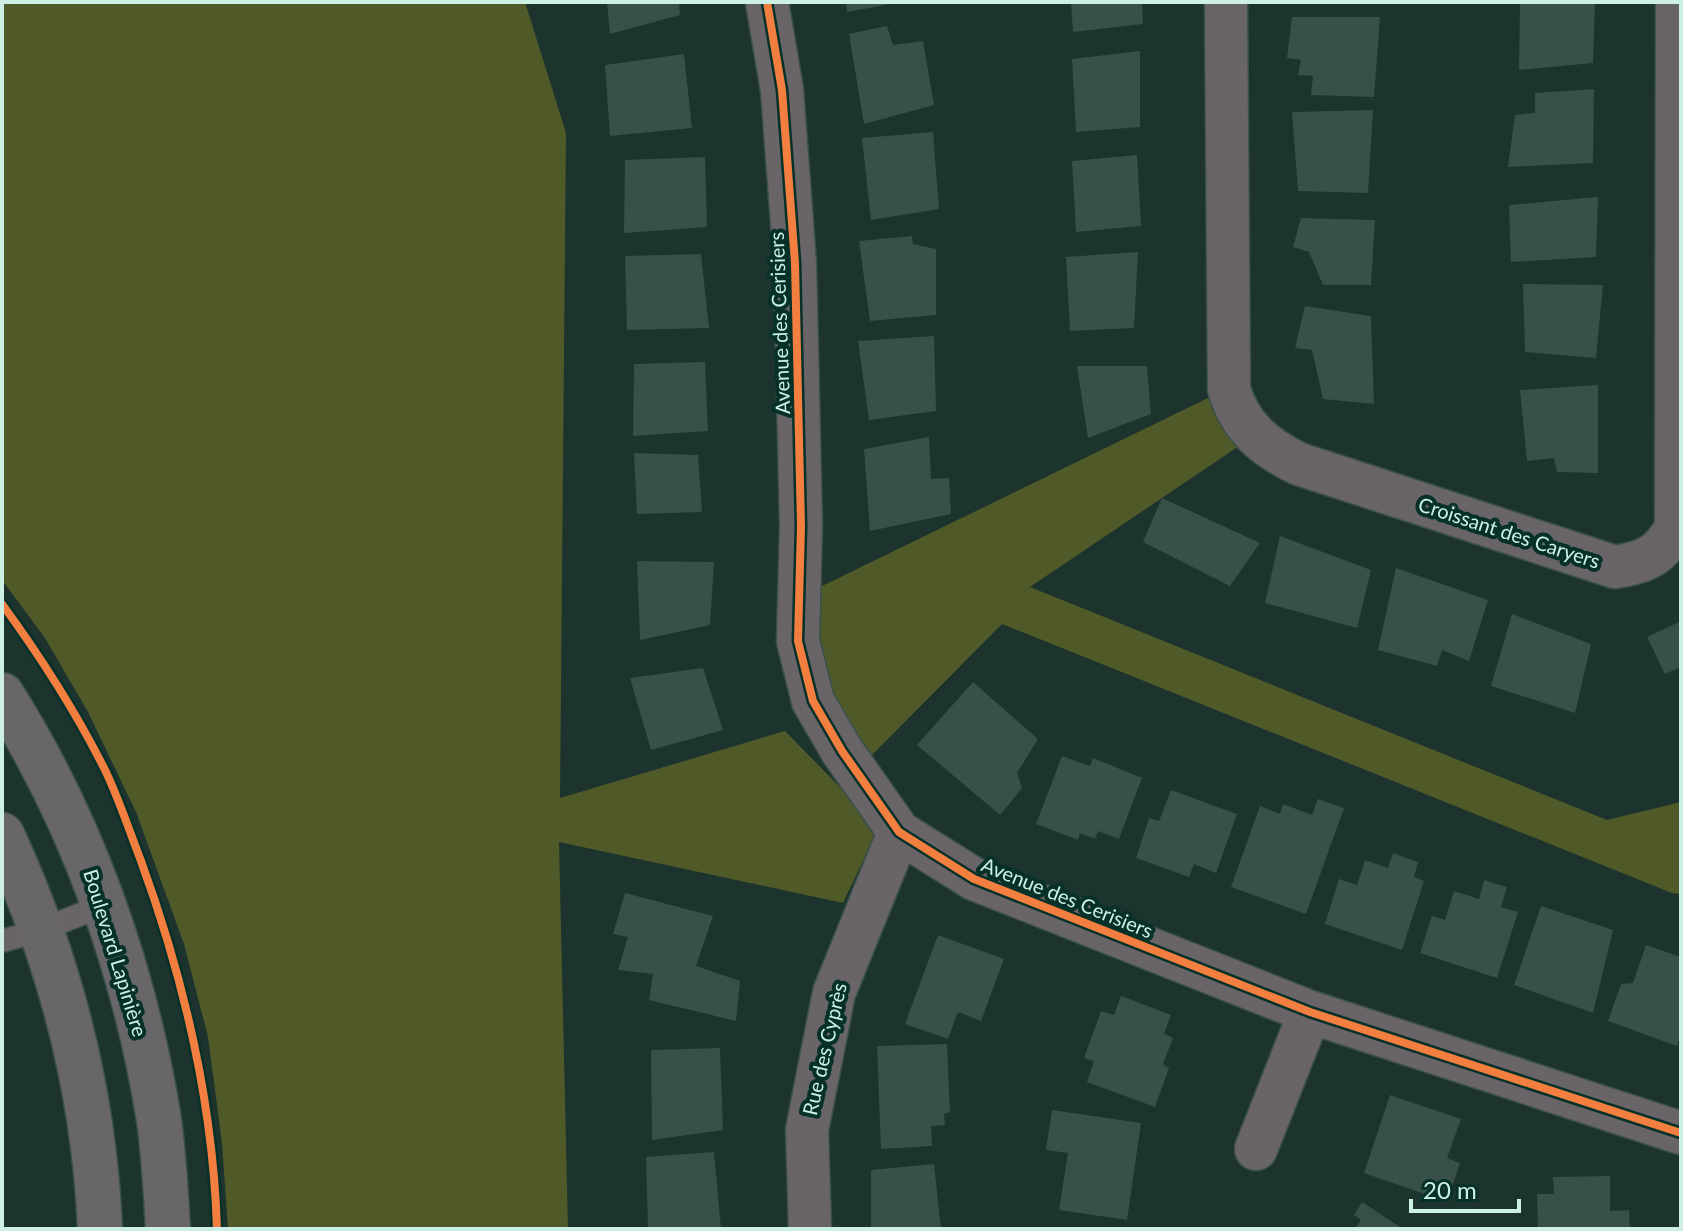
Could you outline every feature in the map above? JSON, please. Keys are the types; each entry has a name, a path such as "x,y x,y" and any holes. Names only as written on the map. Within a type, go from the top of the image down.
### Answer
{"main road":[{"name":"Boulevard Lapinière","path":"2,695 57,792 104,905 122,962 153,1088 163,1156 168,1229"},
{"path":"2,835 22,936 59,980 81,1067 96,1164 100,1229"}],"street":[{"name":"Avenue des Cerisiers","path":"767,2 782,90 795,263 801,526 798,641 813,701 842,751 899,832 974,879 1310,1012 1681,1133"},
{"name":"Croissant des Caryers","path":"1226,2 1229,389 1235,411 1252,433 1273,451 1299,464 1615,567 1641,563 1665,547 1676,528 1677,2"},
{"name":"Rue des Cyprès","path":"810,1229 807,1130 834,993 899,832"},
{"path":"1256,1149 1310,1012"}],"lane":[{"path":"22,936 104,905"}],"green space":[{"path":"2,2 525,2 566,133 560,798 785,731 879,827 843,903 559,842 568,1229 228,1229 222,1143 208,1037 184,944 136,812 88,712 45,638 2,580"},
{"path":"1212,396 1242,444 1030,587 1607,820 1681,802 1681,894 1002,624 866,761 828,688 815,648 818,588"}],"building":[{"path":"607,2 679,2 680,15 610,34"},
{"path":"846,2 891,2 891,4 847,12"},
{"path":"1071,2 1142,2 1143,24 1073,32"},
{"path":"1520,2 1595,2 1593,63 1519,70"},
{"path":"1292,17 1380,17 1374,97 1311,95 1313,76 1298,75 1301,60 1287,58"},
{"path":"887,26 893,45 923,41 934,105 864,124 849,34"},
{"path":"1140,51 1140,127 1076,132 1072,59"},
{"path":"684,54 692,128 610,136 605,65"},
{"path":"1594,89 1593,163 1508,167 1515,115 1535,113 1535,93"},
{"path":"1373,110 1368,193 1298,191 1292,112"},
{"path":"933,132 939,209 871,220 862,138"},
{"path":"1137,155 1141,226 1076,232 1072,161"},
{"path":"705,157 707,227 624,233 625,160"},
{"path":"1598,197 1596,257 1511,262 1509,205"},
{"path":"1301,218 1375,220 1371,285 1323,285 1309,252 1293,247"},
{"path":"912,236 913,244 936,249 936,315 870,321 859,241"},
{"path":"1138,252 1134,328 1070,331 1066,257"},
{"path":"701,254 709,328 627,330 625,256"},
{"path":"1523,284 1603,285 1596,358 1525,352"},
{"path":"1305,306 1371,316 1374,404 1323,399 1312,350 1295,348"},
{"path":"934,336 936,411 869,420 858,341"},
{"path":"705,362 708,431 633,436 634,364"},
{"path":"1077,366 1147,366 1151,414 1088,438"},
{"path":"1598,385 1598,473 1557,472 1554,458 1527,461 1520,390"},
{"path":"929,437 931,479 949,478 951,514 870,531 864,449"},
{"path":"634,453 698,455 702,512 637,514"},
{"path":"1162,498 1260,543 1230,586 1143,542"},
{"path":"1280,536 1371,570 1357,628 1265,603"},
{"path":"637,561 714,562 710,625 640,640"},
{"path":"1396,568 1488,600 1469,661 1442,650 1437,666 1378,650"},
{"path":"1512,614 1591,644 1575,713 1491,686"},
{"path":"1681,621 1681,667 1665,674 1647,637"},
{"path":"703,668 723,730 651,750 630,678"},
{"path":"973,682 1038,739 1017,773 1022,788 1000,815 917,745"},
{"path":"1062,756 1090,766 1093,758 1142,778 1119,839 1098,831 1095,839 1080,833 1078,840 1036,824"},
{"path":"1171,790 1237,814 1216,873 1194,864 1189,877 1136,858 1149,818 1159,821"},
{"path":"1318,799 1344,808 1306,914 1231,887 1260,806 1280,814 1283,804 1312,815"},
{"path":"1393,853 1418,862 1414,877 1424,881 1402,950 1325,924 1339,879 1357,885 1365,860 1388,868"},
{"path":"1484,880 1507,887 1501,907 1518,912 1497,978 1420,953 1432,916 1445,920 1454,891 1479,899"},
{"path":"625,893 713,916 696,966 740,981 736,1021 649,1000 653,974 618,970 628,937 613,934"},
{"path":"1541,906 1613,930 1593,1013 1514,985"},
{"path":"938,935 1004,959 981,1021 958,1012 948,1039 905,1024"},
{"path":"1646,945 1681,957 1681,1035 1677,1046 1608,1021 1621,984 1633,983"},
{"path":"1121,996 1171,1015 1164,1034 1173,1038 1163,1064 1169,1068 1155,1107 1087,1082 1094,1061 1084,1058 1101,1011 1114,1015"},
{"path":"947,1044 950,1112 944,1114 945,1125 931,1126 932,1146 881,1149 877,1046"},
{"path":"720,1048 723,1130 652,1140 651,1050"},
{"path":"1390,1095 1461,1119 1447,1158 1460,1163 1451,1191 1436,1186 1433,1197 1364,1173"},
{"path":"1052,1110 1141,1123 1127,1220 1059,1210 1068,1153 1046,1150"},
{"path":"714,1152 721,1229 648,1229 646,1157"},
{"path":"934,1164 941,1229 871,1229 871,1170"},
{"path":"1610,1176 1610,1211 1629,1210 1630,1229 1538,1229 1537,1194 1554,1194 1553,1177"},
{"path":"1362,1202 1403,1229 1355,1229 1361,1220 1354,1215"}],"cycle path":[{"path":"767,2 782,90 795,263 801,526 798,641 813,701 842,751 899,832 974,879 1310,1012 1681,1133"},
{"path":"2,604 57,685 105,770 156,906 183,996 203,1088 217,1229"}]}
